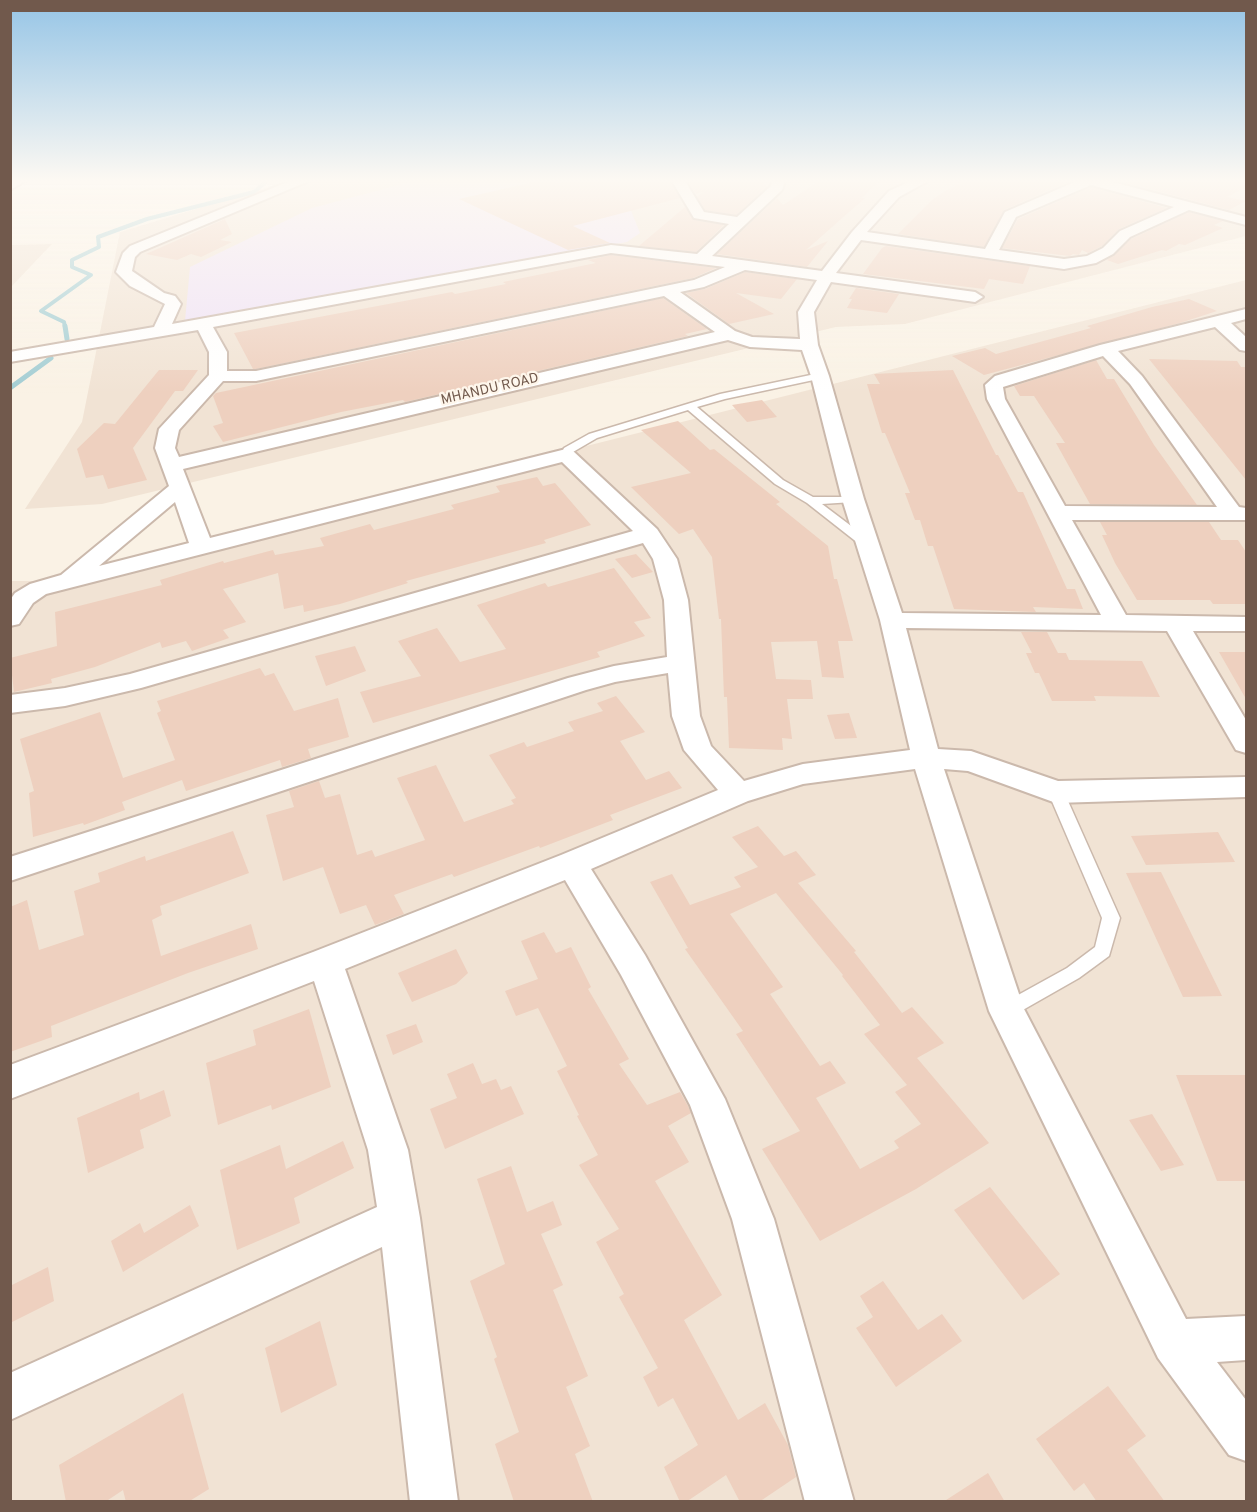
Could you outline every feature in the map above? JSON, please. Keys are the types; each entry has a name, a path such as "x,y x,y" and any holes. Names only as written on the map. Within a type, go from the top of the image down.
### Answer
{"street":[{"path":"132,252 128,256 124,272 136,283 158,296 169,299 173,304 161,331"},
{"path":"10,357 597,252"},
{"path":"647,252 975,297"},
{"path":"700,259 708,252"},
{"path":"845,252 827,275 806,312 809,345 820,376 853,499 892,620 926,758 1007,1011 1174,1342 1246,1438"},
{"path":"966,252 1064,264 1091,260 1108,252"},
{"path":"218,376 256,376 668,291 713,279 743,265"},
{"path":"668,291 729,335"},
{"path":"1117,622 996,399 994,385 1001,380 1106,349 1246,314"},
{"path":"1218,320 1246,346"},
{"path":"202,547 165,448 169,429 218,376 218,352 203,324"},
{"name":"MHANDU ROAD","path":"172,465 729,335 750,342 809,345"},
{"path":"1106,349 1136,380 1240,514"},
{"path":"10,619 24,598 38,589 566,455 649,534 665,559 676,600 686,716 698,750 738,793"},
{"path":"66,581 180,487"},
{"path":"1056,513 1240,514"},
{"path":"10,704 65,698 132,682 649,534"},
{"path":"892,620 1246,624"},
{"path":"1176,624 1246,743"},
{"path":"10,869 577,684 614,674 680,663"},
{"path":"10,1082 325,963 572,864 738,793 803,774 926,758 971,761 1056,792 1246,787"},
{"path":"572,864 633,965 706,1100 753,1219 830,1502"},
{"path":"325,963 388,1150 399,1218 434,1502"},
{"path":"10,1397 399,1218"},
{"path":"1174,1342 1246,1338"}],"lane":[{"path":"566,455 568,450 593,436 723,396 820,376"},
{"path":"690,406 780,482 811,501 867,544"},
{"path":"811,501 853,499"},
{"path":"1007,1011 1073,973 1103,951 1111,918 1056,792"}],"shaded area":[{"path":"11,252 45,252 11,287"},
{"path":"116,252 1186,252 905,324 836,327 102,504 25,509 82,422"},
{"path":"222,252 574,252 185,321 190,267"},
{"path":"1246,280 1246,1501 11,1501 10,581 50,581"}],"building":[{"path":"152,252 212,252 201,257 191,254 177,260 146,254"},
{"path":"720,252 819,252 807,267 717,254"},
{"path":"879,252 926,252 1030,266 1023,284 989,279 984,289 863,274"},
{"path":"1032,252 1081,252 1079,255"},
{"path":"1117,252 1157,252 1118,264 1107,260"},
{"path":"611,255 716,268 693,278 256,369 253,369 234,333 506,284 503,282 596,263 588,260"},
{"path":"745,272 797,279 781,299 736,293 774,314 729,324 686,293 705,289"},
{"path":"856,288 899,294 887,313 847,308 852,299 849,299"},
{"path":"663,298 707,329 685,334 688,336 405,402 403,400 341,412 223,442 213,426 223,423 213,396 216,393"},
{"path":"1189,299 1217,311 984,375 952,356 985,348 996,354 1091,328 1087,326 1152,307"},
{"path":"1149,359 1237,361 1241,367 1246,367 1246,480"},
{"path":"1096,360 1107,379 1114,379 1154,445 1197,505 1090,504 1056,443 1065,443 1034,396 1020,396 1014,386"},
{"path":"159,370 198,370 183,391 175,391 133,448 147,480 108,489 103,475 86,478 77,449 104,423 115,424"},
{"path":"953,370 996,455 1018,492 1023,492 1067,589 1075,589 1083,609 1033,607 1036,612 954,609 933,546 928,546 920,520 915,520 905,493 910,493 885,433 882,433 867,384 880,384 874,374"},
{"path":"762,400 777,417 747,422 732,405"},
{"path":"678,421 710,450 714,449 780,502 776,504 828,546 834,579 837,579 853,641 838,641 844,678 822,677 817,641 771,642 776,679 811,680 813,699 787,699 792,739 782,738 783,750 729,748 727,697 724,697 721,619 719,619 712,557 693,529 679,534 631,487 691,473 641,430"},
{"path":"537,477 543,486 555,483 591,525 544,540 546,543 406,581 408,583 340,604 304,612 303,605 284,609 278,573 223,589 246,622 223,630 229,638 192,651 186,641 162,648 160,642 95,667 51,679 52,683 14,692 10,658 57,646 55,612 162,585 160,580 223,561 224,563 273,550 275,555 324,546 320,538 370,524 374,530 454,509 451,505 500,492 496,486"},
{"path":"1100,522 1209,522 1221,540 1238,540 1246,552 1246,604 1213,604 1210,600 1137,600 1115,563 1102,535 1107,535"},
{"path":"636,554 653,572 632,578 615,559"},
{"path":"614,568 651,618 634,622 645,636 597,652 600,657 373,723 360,692 421,676 398,641 437,628 460,662 506,649 477,605 545,583 548,587"},
{"path":"1021,632 1047,632 1058,653 1066,653 1069,660 1142,661 1160,697 1094,696 1096,701 1052,701 1039,673 1035,673 1026,653 1032,653"},
{"path":"355,646 366,671 326,686 315,656"},
{"path":"1219,652 1246,652 1246,699"},
{"path":"260,668 265,676 274,673 294,711 338,698 349,737 308,749 311,758 282,767 280,760 186,791 182,780 122,802 125,810 84,825 83,823 33,837 29,793 34,791 20,739 100,712 123,778 175,760 157,713 161,711 157,701"},
{"path":"616,696 645,732 620,741 646,780 669,771 682,788 610,815 613,820 540,848 539,846 454,877 452,874 394,895 404,914 375,925 366,905 340,914 323,867 283,881 266,815 294,807 289,791 319,781 325,798 340,794 357,855 372,850 375,857 425,840 397,778 436,765 464,822 514,804 511,800 516,798 489,755 524,742 527,747 574,731 568,722 603,711 597,703"},
{"path":"849,713 857,738 835,739 827,715"},
{"path":"758,826 784,856 796,851 816,875 798,883 856,951 854,952 902,1013 912,1007 944,1043 917,1058 989,1143 916,1189 820,1241 762,1149 800,1131 736,1034 743,1031 685,949 688,948 650,882 672,874 690,905 741,887 734,877 758,867 732,837","holes":["776,893 843,975 880,1025 864,1034 907,1085 895,1092 921,1124 894,1141 899,1148 860,1169 816,1098 846,1083 830,1061 820,1066 770,994 783,987 730,914"]},
{"path":"233,831 249,873 160,906 162,915 152,920 161,956 251,924 258,949 188,973 51,1026 52,1037 10,1052 10,907 27,900 39,950 84,935 74,891 100,882 98,873 145,856 146,861"},
{"path":"1218,832 1235,862 1146,865 1131,836"},
{"path":"1161,872 1222,996 1183,997 1126,873"},
{"path":"544,932 556,953 571,947 591,987 588,989 629,1059 619,1064 647,1105 680,1092 691,1113 668,1126 689,1162 655,1181 722,1295 684,1320 738,1420 765,1403 788,1445 796,1477 759,1502 740,1502 726,1475 686,1502 680,1502 664,1467 698,1445 673,1398 658,1407 643,1377 658,1368 619,1297 624,1294 596,1242 619,1229 579,1165 598,1155 557,1071 567,1066 538,1008 516,1016 505,991 538,979 521,941"},
{"path":"456,949 468,973 456,984 412,1002 398,973"},
{"path":"309,1009 331,1087 272,1110 271,1105 218,1125 206,1063 256,1045 253,1030"},
{"path":"416,1024 423,1042 393,1055 386,1035"},
{"path":"473,1063 482,1084 496,1079 501,1090 511,1086 524,1114 445,1149 430,1109 457,1098 447,1074"},
{"path":"1176,1075 1246,1075 1246,1181 1217,1181"},
{"path":"164,1090 171,1116 140,1130 144,1148 88,1173 77,1118 139,1092 140,1100"},
{"path":"1152,1114 1184,1165 1161,1171 1129,1120"},
{"path":"343,1141 354,1168 294,1198 300,1223 237,1250 220,1170 280,1145 286,1169"},
{"path":"511,1166 527,1212 553,1201 562,1225 541,1234 563,1285 553,1290 588,1376 566,1387 590,1446 575,1454 593,1502 514,1502 495,1444 519,1432 494,1359 497,1357 470,1281 505,1264 477,1179"},
{"path":"990,1187 1060,1274 1023,1300 954,1210"},
{"path":"190,1205 199,1226 123,1272 111,1241 140,1223 144,1233"},
{"path":"48,1267 54,1301 10,1323 10,1286"},
{"path":"883,1281 918,1330 942,1314 962,1341 896,1387 856,1328 873,1317 860,1296"},
{"path":"320,1321 337,1385 281,1413 265,1348"},
{"path":"1108,1386 1146,1436 1127,1450 1165,1502 1097,1502 1084,1483 1074,1491 1036,1439"},
{"path":"183,1393 209,1489 188,1502 126,1502 123,1490 105,1502 66,1502 59,1465"},
{"path":"988,1473 1005,1502 943,1502"}],"waterway":[{"path":"65,327 64,322 41,311 91,275 72,267 72,260 90,252"},
{"path":"65,326 67,339"},
{"path":"10,388 51,358"}]}
